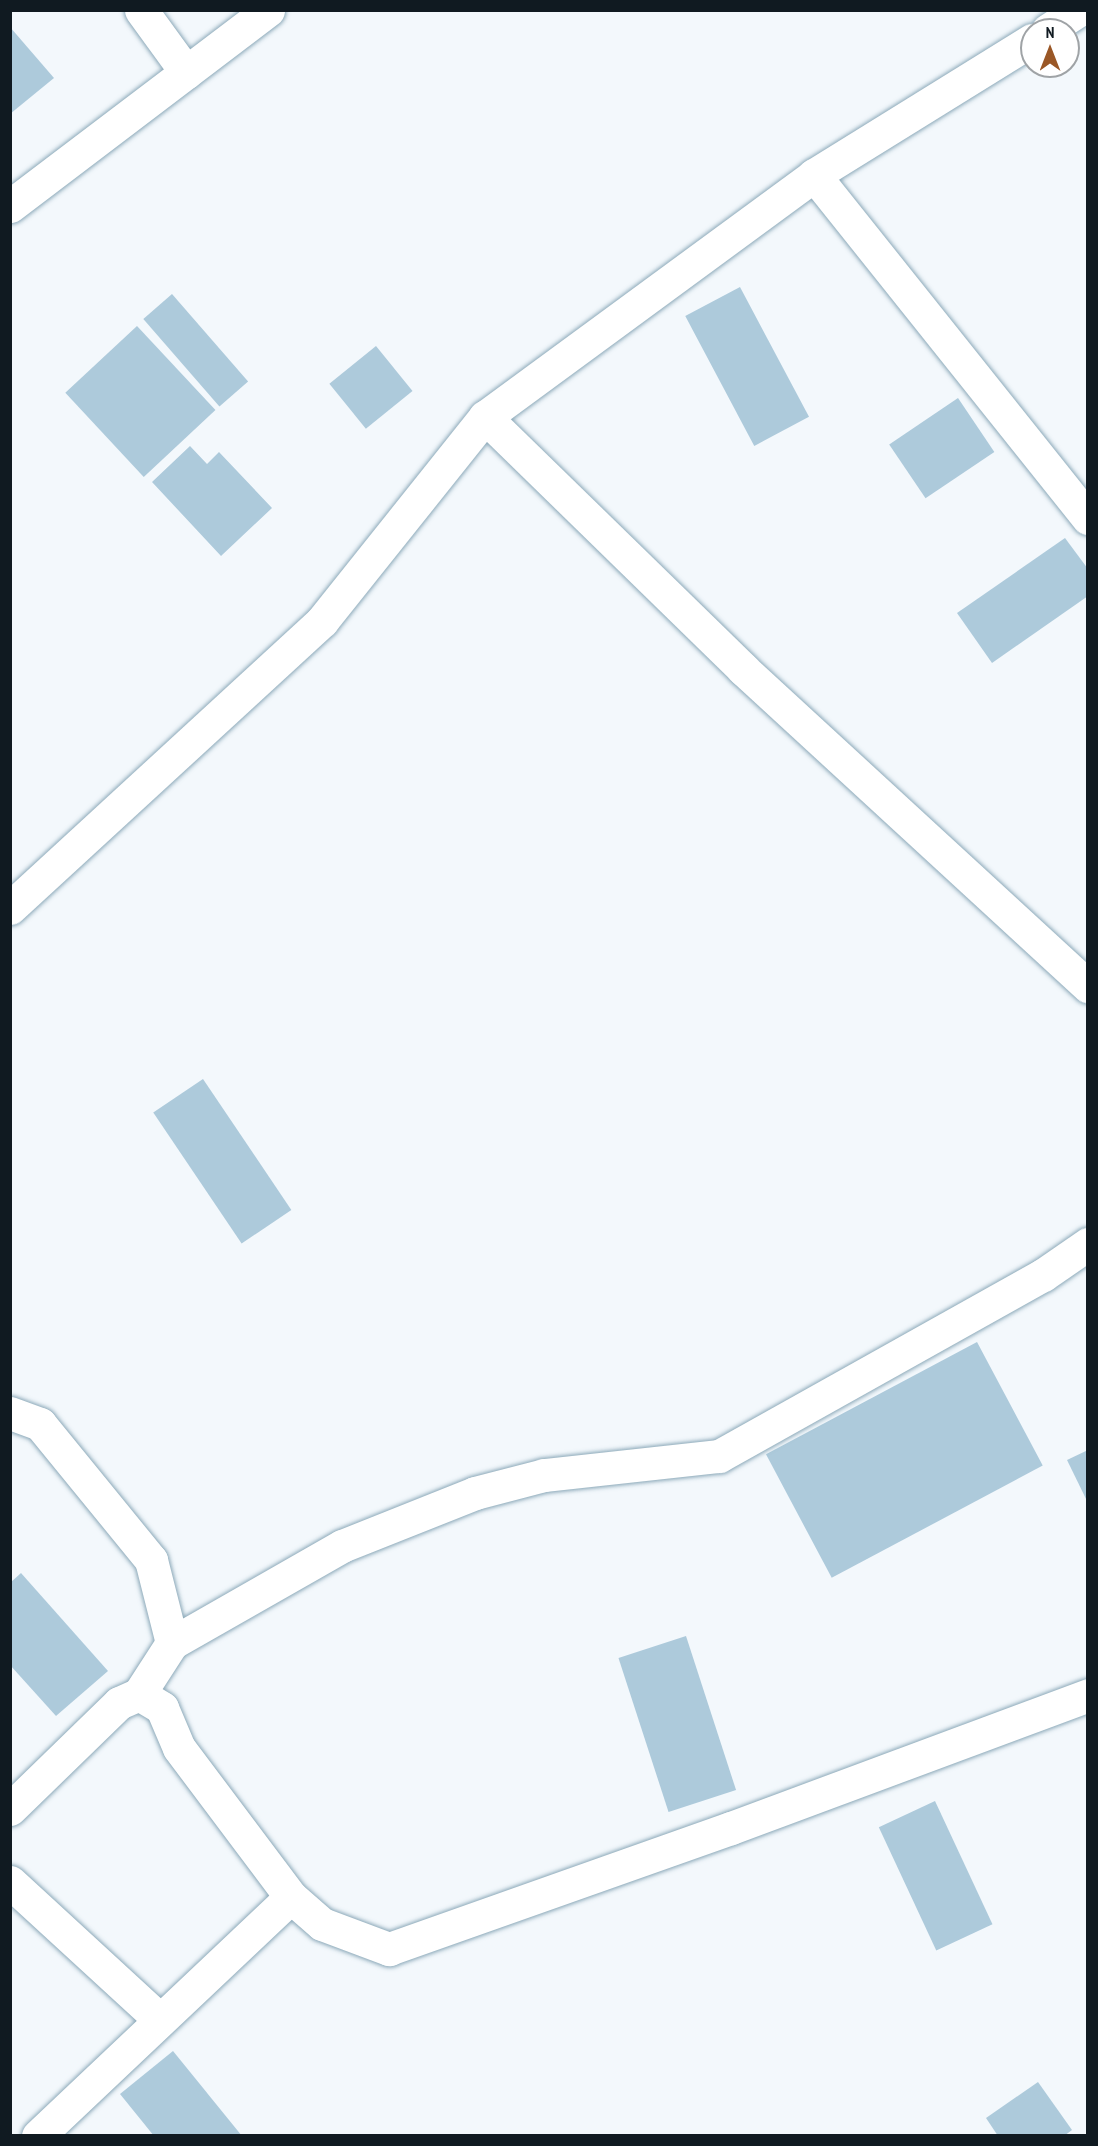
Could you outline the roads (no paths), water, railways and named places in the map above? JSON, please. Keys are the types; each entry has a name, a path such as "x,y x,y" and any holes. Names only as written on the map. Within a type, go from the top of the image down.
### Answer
{"street":[{"path":"141,10 186,72"},
{"path":"10,206 268,10"},
{"path":"10,908 322,621 485,417 814,176 1020,47"},
{"path":"814,176 1088,518"},
{"path":"485,417 743,669 1086,980"},
{"path":"10,1809 119,1702 139,1694 172,1643 342,1546 475,1493 544,1474 719,1456 1044,1275 1088,1244"},
{"path":"10,1413 40,1424 151,1560 172,1643"},
{"path":"139,1694 162,1708 179,1748 291,1897 322,1924 389,1949 731,1828 1088,1695"},
{"path":"10,1882 159,2019"},
{"path":"38,2136 159,2019 291,1897"}]}
